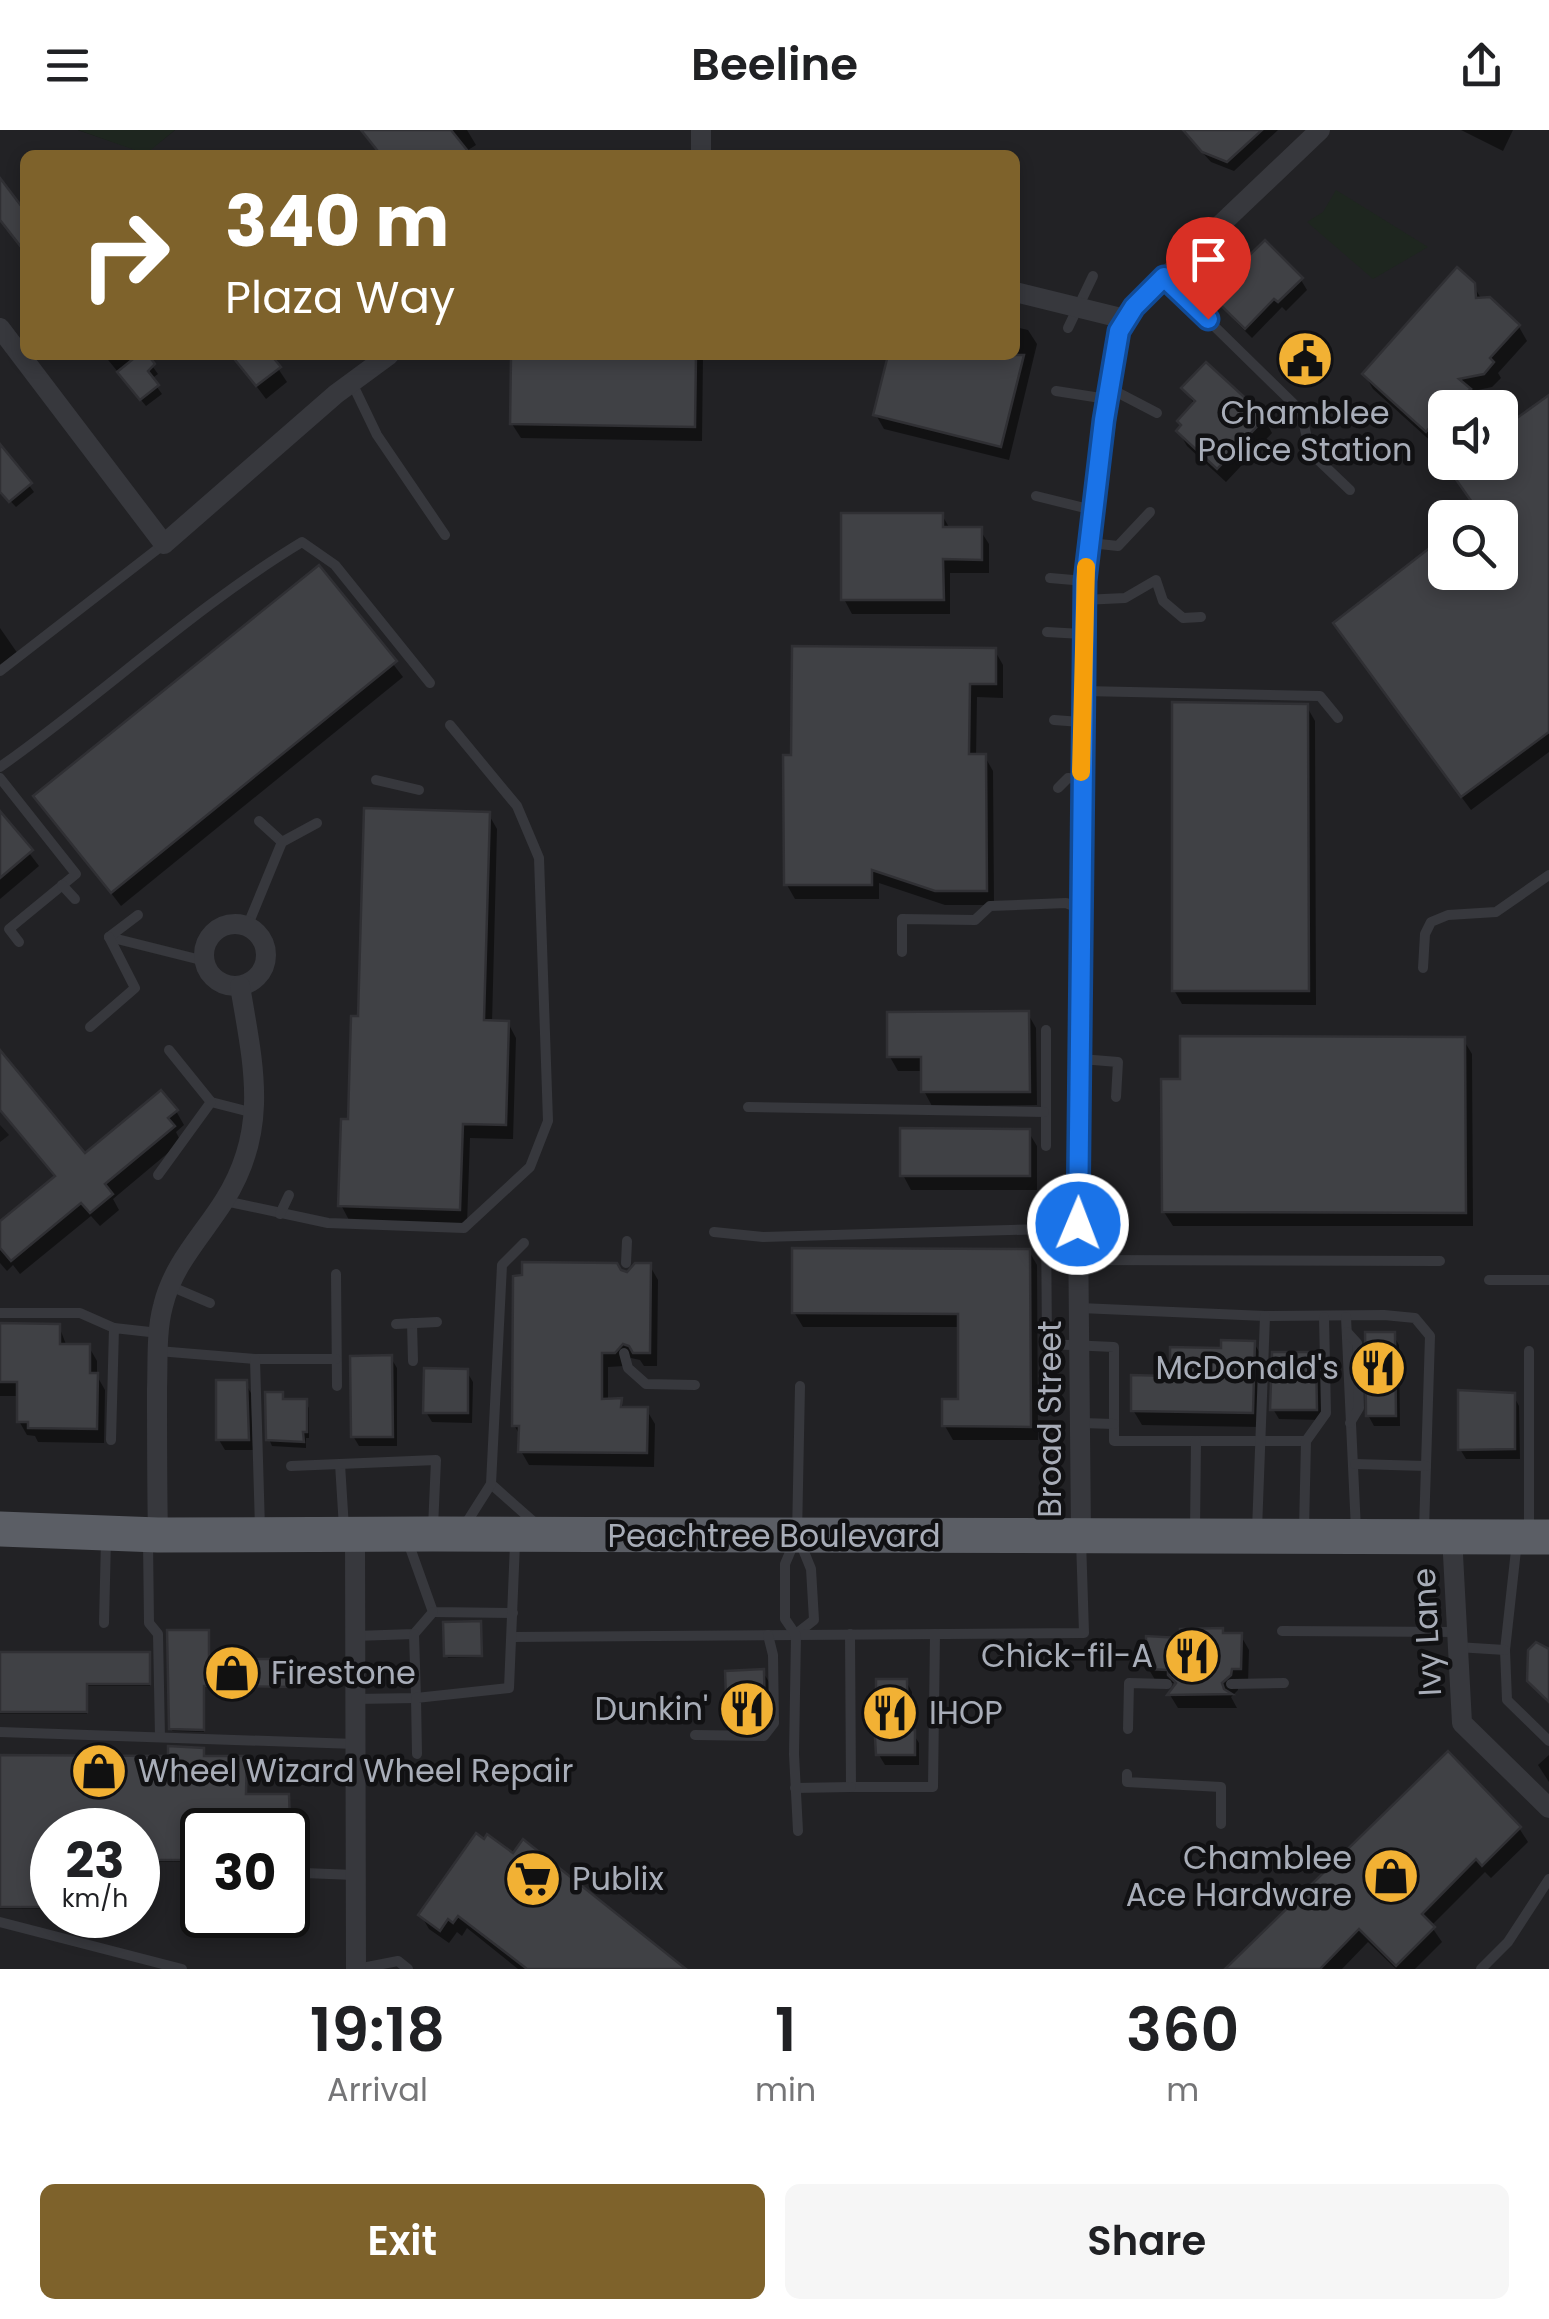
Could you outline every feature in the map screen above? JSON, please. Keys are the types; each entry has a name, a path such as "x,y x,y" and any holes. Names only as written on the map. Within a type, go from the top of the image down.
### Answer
{"highway":[{"name":"Peachtree Boulevard","path":"0,1529 350,1537 1532,1537"}],"street":[{"path":"1020,293 1124,318 1320,130"},
{"name":"Broad Street","path":"1081,1535 1078,1224 1084,591 1108,394 1124,318"},
{"path":"0,328 20,354"},
{"path":"24,360 164,544 383,360"},
{"path":"232,924 247,927 261,938 266,956 258,976 240,986 218,980 205,961 207,942 217,930 232,924"},
{"path":"153,1535 158,1342 170,1286 184,1256 224,1201 246,1155 255,1113 254,1074 240,986"},
{"name":"Ivy Lane","path":"1438,1536 1456,1639 1462,1723 1549,1808"},
{"path":"350,1537 357,1744 357,1969"}],"lane":[{"path":"1068,328 1093,276"},
{"path":"1164,277 1301,412 1310,452 1350,490"},
{"path":"352,383 377,435 445,535"},
{"path":"1056,392 1108,394 1157,413"},
{"path":"1036,496 1093,510"},
{"path":"1089,543 1118,546 1150,512"},
{"path":"0,767 74,715 254,571 302,542 335,565 430,683"},
{"path":"0,671 164,544"},
{"path":"1050,578 1084,591 1125,598 1156,580 1164,601 1183,618 1202,617"},
{"path":"1047,632 1083,634"},
{"path":"1083,691 1320,696 1338,718"},
{"path":"1054,720 1082,722"},
{"path":"224,1201 328,1223 464,1228 530,1167 548,1121 539,858 517,806 450,725"},
{"path":"0,778 76,874 9,929 19,942"},
{"path":"1058,788 1068,778 1081,779"},
{"path":"376,780 419,790"},
{"path":"259,821 282,842"},
{"path":"247,927 282,842 318,822"},
{"path":"1424,968 1424,934 1431,922 1448,915 1496,912 1549,875"},
{"path":"62,884 75,899"},
{"path":"902,952 902,919 975,920 990,906 1066,903 1082,910"},
{"path":"109,936 138,915"},
{"path":"109,936 205,961"},
{"path":"90,1026 135,988 109,936"},
{"path":"1046,1030 1046,1146"},
{"path":"170,1050 211,1102 255,1113"},
{"path":"1081,1060 1118,1062 1116,1097"},
{"path":"158,1175 211,1102"},
{"path":"748,1108 1044,1112"},
{"path":"280,1214 290,1195"},
{"path":"1078,1224 1046,1220 1047,1344 1114,1347 1114,1441 1306,1442"},
{"path":"714,1232 763,1238 1046,1228"},
{"path":"1111,1231 1112,1260"},
{"path":"626,1263 627,1241"},
{"path":"432,1535 491,1484 502,1265 524,1243"},
{"path":"1079,1260 1440,1261"},
{"path":"336,1274 336,1386"},
{"path":"1489,1280 1549,1280"},
{"path":"170,1286 210,1303"},
{"path":"1080,1308 1415,1318 1430,1336 1426,1466 1438,1536"},
{"path":"0,1312 80,1314 158,1342 256,1359 336,1360"},
{"path":"1257,1536 1265,1316"},
{"path":"1304,1536 1306,1442 1326,1413 1324,1317"},
{"path":"1346,1317 1356,1536"},
{"path":"396,1324 437,1322"},
{"path":"412,1323 412,1360"},
{"path":"111,1440 114,1328"},
{"path":"1529,1351 1532,1537 1505,1650 1507,1700 1549,1742"},
{"path":"624,1353 628,1368 646,1384 696,1385"},
{"path":"256,1359 260,1536"},
{"path":"798,1831 796,1635 785,1619 785,1564 797,1536 800,1386"},
{"path":"1082,1423 1114,1424"},
{"path":"1195,1536 1196,1441"},
{"path":"416,1448 416,1460"},
{"path":"291,1466 436,1460 433,1612 414,1634 417,1754"},
{"path":"340,1464 350,1537"},
{"path":"1355,1464 1426,1466"},
{"path":"491,1484 550,1536"},
{"path":"104,1623 107,1534"},
{"path":"153,1535 149,1622 158,1634 160,1738"},
{"path":"512,1637 1084,1632 1081,1535"},
{"path":"356,1699 416,1698 510,1688 515,1536"},
{"path":"796,1635 814,1620 811,1569 797,1536"},
{"path":"433,1612 513,1613"},
{"path":"1282,1631 1456,1639 1505,1650"},
{"path":"354,1636 414,1634"},
{"path":"850,1634 851,1787"},
{"path":"795,1788 933,1787 935,1634"},
{"path":"695,1735 764,1736 774,1723 773,1655 768,1635"},
{"path":"1232,1684 1284,1683"},
{"path":"1128,1729 1129,1684 1167,1684"},
{"path":"0,1732 357,1744"},
{"path":"301,1742 302,1756"},
{"path":"1127,1774 1126,1782 1221,1787 1220,1824"},
{"path":"310,1873 355,1874"},
{"path":"1481,1969 1508,1942 1549,1879"},
{"path":"0,1922 182,1969"},
{"path":"357,1969 398,1961 408,1969"}],"shaded area":[{"path":"0,130 78,130 137,150 20,150 20,360 1020,360 1020,150 150,150 175,130 1549,130 1549,1969 0,1969 0,1142 9,1135 0,1125"},
{"path":"78,130 175,130 151,150 135,150"},
{"path":"1336,190 1428,247 1373,279 1307,222 1323,212"}],"building":[{"path":"361,130 451,130 467,150 377,150"},
{"path":"1183,130 1262,130 1227,162 1202,152"},
{"path":"0,178 20,204 20,246 0,220"},
{"path":"1265,240 1303,278 1278,302 1274,299 1245,329 1207,292"},
{"path":"1457,267 1475,283 1476,298 1490,297 1520,325 1490,358 1494,362 1484,374 1459,379 1470,390 1428,390 1426,432 1362,374"},
{"path":"1020,355 1024,355 1001,447 873,415 887,360 1020,360"},
{"path":"132,360 152,360 155,364 148,371 159,385 140,400 117,372"},
{"path":"235,360 275,360 281,367 256,386"},
{"path":"511,360 696,360 695,427 510,424"},
{"path":"1206,362 1266,417 1217,469 1176,431 1181,425 1177,421 1195,401 1181,388"},
{"path":"1549,395 1549,732 1461,797 1333,623 1428,549 1428,590 1518,590 1518,500 1470,500 1456,480 1518,480 1518,417"},
{"path":"0,444 32,483 9,502 0,492"},
{"path":"841,513 943,513 943,527 982,527 982,560 943,559 944,600 841,600"},
{"path":"319,565 397,661 111,893 33,796"},
{"path":"792,646 996,648 996,684 970,684 969,754 986,754 987,891 935,891 872,870 872,885 784,885 783,755 791,755"},
{"path":"1172,702 1308,704 1309,991 1172,991"},
{"path":"364,808 490,812 484,1020 509,1021 506,1125 463,1124 460,1210 338,1206 341,1119 348,1119 351,1016 358,1016"},
{"path":"0,811 33,850 0,878"},
{"path":"1029,1011 1030,1092 921,1092 921,1057 887,1057 887,1012"},
{"path":"1180,1036 1465,1037 1466,1213 1162,1212 1161,1079 1180,1079"},
{"path":"0,1050 85,1153 161,1090 178,1110 168,1118 175,1126 105,1184 113,1194 90,1213 81,1203 11,1261 0,1248 0,1221 55,1176 0,1110"},
{"path":"900,1128 1030,1129 1030,1176 900,1176"},
{"path":"792,1248 1030,1249 1031,1427 942,1426 942,1399 958,1399 958,1314 792,1313"},
{"path":"522,1262 617,1263 627,1272 635,1263 651,1263 650,1353 633,1353 623,1344 615,1353 602,1353 602,1399 622,1398 621,1407 648,1407 647,1453 518,1452 519,1426 512,1426 513,1276 522,1275"},
{"path":"0,1323 60,1324 60,1344 90,1344 90,1373 98,1373 97,1429 28,1428 28,1422 17,1422 17,1382 0,1382"},
{"name":"McDonald's","path":"1365,1332 1395,1332 1396,1416 1366,1416"},
{"path":"1221,1340 1255,1341 1253,1413 1131,1411 1131,1375 1170,1376 1170,1347 1221,1348"},
{"path":"1272,1352 1316,1352 1317,1410 1270,1410"},
{"path":"392,1355 393,1437 351,1437 350,1356"},
{"path":"424,1368 468,1369 468,1413 423,1413"},
{"path":"216,1380 247,1380 249,1440 216,1440"},
{"path":"1458,1390 1515,1393 1515,1449 1458,1450"},
{"path":"265,1392 283,1392 283,1399 307,1399 304,1442 266,1440"},
{"path":"481,1621 482,1656 444,1656 443,1622"},
{"path":"1223,1628 1223,1633 1242,1633 1241,1669 1232,1669 1222,1683 1232,1694 1167,1695 1176,1683 1168,1670 1146,1669 1146,1636 1180,1638 1180,1629"},
{"name":"Firestone","path":"167,1630 209,1630 209,1659 296,1659 296,1687 204,1686 204,1730 169,1729"},
{"path":"1536,1642 1549,1649 1549,1702 1527,1681 1528,1650"},
{"path":"0,1652 150,1652 150,1684 87,1684 87,1712 0,1712"},
{"name":"Dunkin'","path":"764,1669 765,1720 759,1721 760,1727 727,1723 725,1671"},
{"name":"IHOP","path":"876,1679 907,1679 908,1730 915,1730 915,1755 876,1755"},
{"path":"168,1746 204,1748 204,1756 247,1756 246,1794 289,1794 290,1808 180,1808 180,1860 160,1860 160,1808 30,1808 30,1907 0,1907 0,1755 168,1756"},
{"path":"1448,1751 1521,1827 1482,1866 1476,1859 1422,1914 1435,1927 1396,1966 1359,1929 1320,1969 1225,1969"},
{"name":"Publix","path":"476,1833 484,1839 487,1834 513,1853 523,1839 686,1969 527,1969 458,1916 453,1923 448,1919 440,1931 418,1915"}],"slow traffic":[{"path":"1081,772 1086,567"}],"place":[{"name":"Chamblee Police Station","path":"1305,359"},
{"name":"McDonald's","path":"1378,1368"},
{"name":"Chick-fil-A","path":"1192,1656"},
{"name":"Firestone","path":"232,1673"},
{"name":"Dunkin'","path":"747,1709"},
{"name":"IHOP","path":"890,1713"},
{"name":"Wheel Wizard Wheel Repair","path":"99,1771"},
{"name":"Chamblee Ace Hardware","path":"1391,1876"},
{"name":"Publix","path":"533,1879"}],"route":[{"path":"1078,1224 1083,600 1107,399 1124,318 1164,277 1208,319"}]}
